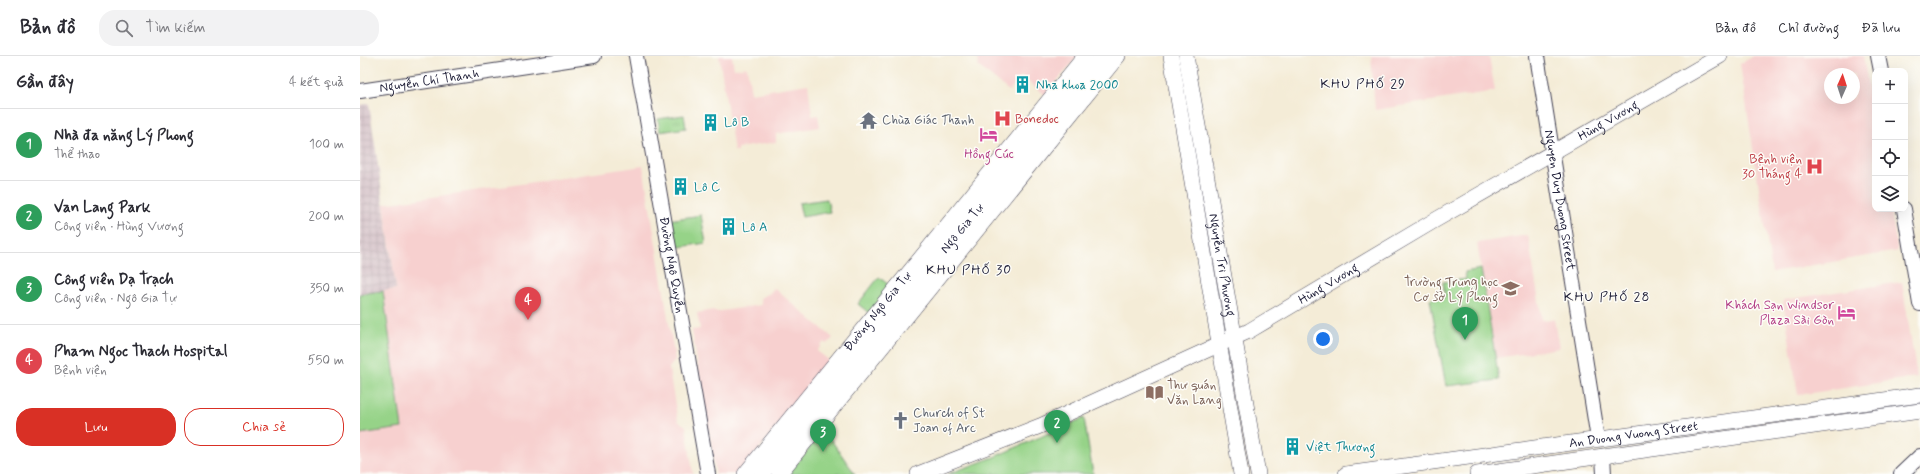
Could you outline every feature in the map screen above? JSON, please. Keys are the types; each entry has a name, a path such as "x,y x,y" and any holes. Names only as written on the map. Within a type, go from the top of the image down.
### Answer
{"main road":[{"path":"1002,179 1085,56"},
{"name":"Ngô Gia Tự","path":"762,474 819,404 897,318 1002,179 1102,56"},
{"name":"Ngô Gia Tự","path":"779,474 819,404 850,356 897,318 914,277 1002,179 1118,56"},
{"name":"Nguyễn Tri Phương","path":"1171,56 1211,252 1234,339 1258,474"},
{"name":"Nguyễn Tri Phương","path":"1186,56 1211,252 1219,345 1242,474"},
{"name":"Hùng Vương","path":"918,474 1040,426 1234,339 1552,152 1720,56"},
{"name":"Đường Ngô Gia Tự","path":"850,356 914,277"},
{"path":"1225,377 1240,371"},
{"name":"An Duong Vuong Street","path":"1346,474 1920,395"},
{"path":"745,474 819,404"},
{"path":"1858,404 1860,419"},
{"name":"An Duong Vuong Street","path":"1477,474 1920,410"},
{"path":"1598,439 1603,456"},
{"path":"1547,446 1549,464"}],"street":[{"name":"Nguyễn Chí Thanh","path":"360,91 594,56"},
{"name":"Đường Ngô Quyền","path":"636,56 708,474"},
{"name":"Nguyen Duy Duong Street","path":"1537,56 1598,439"},
{"path":"1878,56 1880,68"},
{"path":"1905,212 1920,304"},
{"path":"1603,456 1604,474"},
{"path":"1901,474 1920,456"}],"shaded area":[{"path":"719,56 732,56 734,69 747,67 751,93 808,84 812,116 818,115 820,127 776,134 776,142 738,148 738,151 734,151"},
{"path":"977,56 1078,56 1045,95 1021,76 1009,91 978,66"},
{"path":"1371,56 1489,56 1495,91 1375,110"},
{"name":"Bệnh viện 30 Tháng 4","path":"1753,56 1863,56 1872,107 1872,212 1891,212 1898,251 1772,272 1740,64"},
{"path":"369,104 396,289 360,294 360,105"},
{"path":"643,166 675,360 669,368 672,388 678,421 686,426 693,474 360,474 360,434 402,427 383,291 396,289 384,204"},
{"name":"Trường Trung học Cơ sở Lý Phong","path":"1528,235 1542,320 1554,319 1559,348 1496,358 1477,243"},
{"path":"1902,282 1917,377 1798,395 1783,300"},
{"path":"774,288 833,338 827,344 824,342 817,351 830,361 739,474 716,474 692,330 700,329 697,313 714,310 715,312 761,305 760,298 770,293"}],"green space":[{"path":"684,115 686,128 660,132 658,119"},
{"path":"827,199 830,212 802,217 799,203"},
{"path":"701,215 706,243 673,248 669,220"},
{"path":"1481,269 1499,380 1446,386 1430,299 1445,296 1443,282 1466,279 1465,272"},
{"path":"879,277 890,286 869,313 858,304"},
{"path":"383,291 402,428 360,434 360,294"},
{"path":"1084,418 1093,474 948,474 994,457"},
{"path":"824,430 855,474 788,474"}],"place":[{"name":"Nha khoa 2000","path":"1023,85"},
{"name":"Bonedoc","path":"1002,119"},
{"name":"Chùa Giác Thanh","path":"869,120"},
{"name":"Lô B","path":"711,122"},
{"name":"Hồng Cúc","path":"989,135"},
{"name":"Bệnh viện 30 Tháng 4","path":"1815,166"},
{"name":"Lô C","path":"681,187"},
{"name":"Lô A","path":"729,227"},
{"name":"Trường Trung học Cơ sở Lý Phong","path":"1511,289"},
{"name":"Khách Sạn Windsor Plaza Sài Gòn","path":"1847,312"},
{"name":"Pham Ngoc Thach Hospital","path":"528,320"},
{"name":"Nhà đa năng Lý Phong","path":"1465,340"},
{"name":"Thư quán Văn Lang","path":"1154,392"},
{"name":"Church of St Joan of Arc","path":"900,420"},
{"name":"Van Lang Park","path":"1057,443"},
{"name":"Việt Thương","path":"1293,447"},
{"name":"Công viên Dạ Trạch","path":"823,452"}],"district":[{"name":"KHU PHỐ 29","path":"1363,84"},
{"name":"KHU PHỐ 30","path":"969,270"},
{"name":"KHU PHỐ 28","path":"1607,297"}]}
